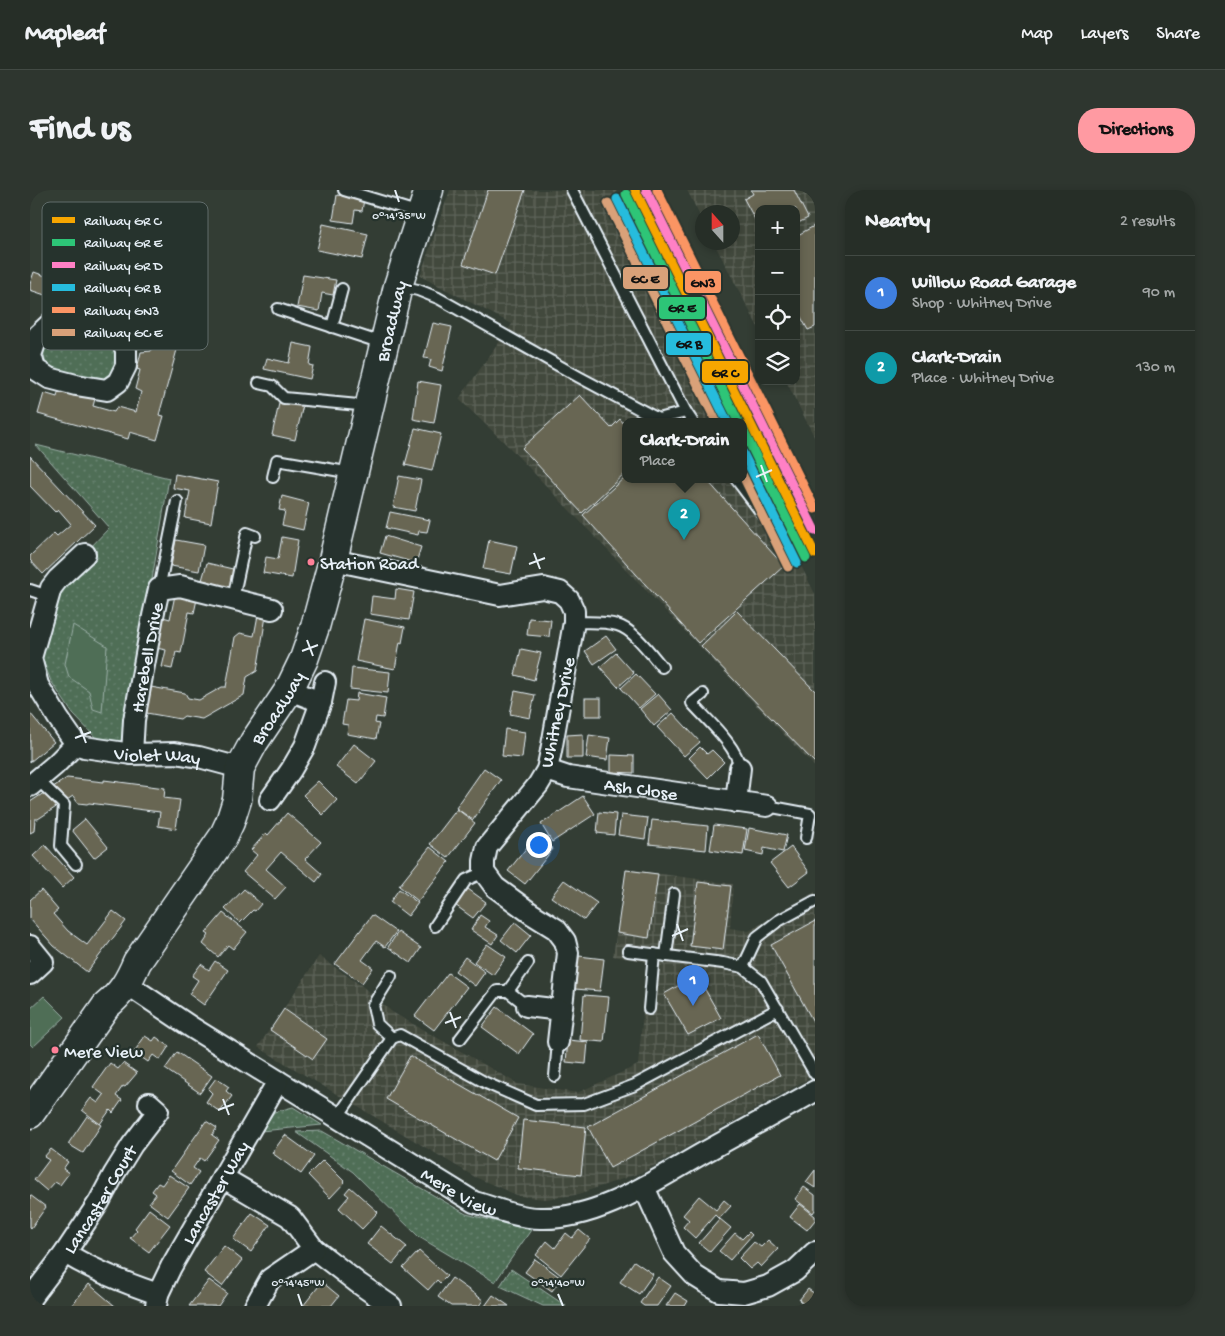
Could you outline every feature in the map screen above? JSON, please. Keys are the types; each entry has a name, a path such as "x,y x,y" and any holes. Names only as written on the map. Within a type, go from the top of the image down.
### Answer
{"main road":[{"name":"Broadway","path":"30,1114 106,1006 114,1000 127,984 137,962 223,837 237,800 240,768 254,742 289,690 304,659 315,627 333,560 398,286 425,202"}],"street":[{"path":"42,332 38,335 31,355 33,372 76,385 107,390 118,382 126,366 126,350"},
{"path":"34,783 76,744 38,685 31,658 39,593 51,588 85,554"},
{"name":"Whitney Drive","path":"333,560 500,595 543,588 560,592 569,600 574,611 574,622 547,770 538,785 487,847 484,872"},
{"name":"Harebell Drive","path":"132,754 134,720 152,616 159,589 180,586 272,608"},
{"path":"270,800 305,746 322,702 325,682"},
{"path":"289,690 322,702"},
{"name":"Violet Way","path":"76,744 84,747 132,754 175,753 240,768"},
{"path":"736,802 740,768"},
{"name":"Ash Close","path":"547,770 568,777 768,806"},
{"path":"484,872 495,887 532,914 556,928 565,941 568,953 558,1042"},
{"path":"30,946 36,968"},
{"name":"Mere View","path":"127,984 191,1027 474,1202 526,1218 578,1214 597,1209 644,1187 815,1091"},
{"path":"528,1006 561,1010"},
{"name":"Lancaster Way","path":"157,1300 171,1267 278,1081"},
{"name":"Lancaster Court","path":"157,1300 86,1266 65,1252 99,1202 132,1145 159,1110"},
{"path":"222,1177 290,1217 314,1248 391,1306"},
{"path":"644,1187 674,1254 695,1276 719,1291 744,1293 768,1286 795,1271 815,1252"},
{"path":"255,1306 270,1279 314,1248"},
{"path":"30,1298 65,1252"}],"lane":[{"path":"344,190 425,202"},
{"path":"572,190 690,418"},
{"path":"398,286 418,290 438,298 579,377 658,418 686,412"},
{"path":"332,326 342,290"},
{"path":"278,309 383,343"},
{"path":"259,383 272,386 284,398 370,406"},
{"path":"273,477 277,460 353,473"},
{"path":"739,483 785,544"},
{"path":"159,589 177,501"},
{"path":"233,599 247,533 255,536"},
{"path":"574,622 618,625 628,630 662,666"},
{"path":"703,694 692,703 734,749 740,762 740,768"},
{"path":"34,783 64,805 61,846 76,864"},
{"path":"768,806 810,814 806,838"},
{"path":"435,926 466,880 484,872"},
{"path":"666,956 674,894"},
{"path":"743,968 756,937 778,921 815,901"},
{"path":"628,950 723,963 743,968 760,981 815,1074"},
{"path":"649,1009 654,954"},
{"path":"508,991 528,963"},
{"path":"391,976 373,1005 376,1024 486,1083 536,1105 584,1104 635,1084 778,1009"},
{"path":"460,1039 497,991 508,991 528,1006"},
{"path":"337,1118 396,1036"},
{"path":"555,1076 558,1042"}],"shaded area":[{"path":"450,190 616,190 729,418 622,418 622,483 747,483 747,456 815,594 815,767 510,448 459,399 512,324 420,276"},
{"path":"687,190 815,190 815,438 788,385 800,385 800,205 755,205 755,321 718,250 740,250 740,205 695,206"},
{"path":"626,869 733,884 730,928 749,931 815,892 815,1075 643,1172 575,1195 545,1199 519,1196 475,1177 258,1047 319,956 362,986 392,1012 518,1084 577,1093 638,1065 648,962 613,956"}],"green space":[{"path":"113,350 117,359 112,372 106,379 61,371 46,365 43,351"},
{"path":"36,445 169,478 124,747 98,740 73,714 51,681 41,656 64,585 95,558 88,550 109,528"},
{"path":"73,625 107,646 102,712 93,709 89,691 69,677 65,664"},
{"path":"44,996 65,1017 33,1047 30,1044 30,1009"},
{"path":"293,1107 322,1125 261,1131 274,1112"},
{"path":"322,1131 466,1214 531,1230 495,1282 419,1237 353,1172 296,1132"},
{"path":"511,1269 566,1306 543,1306 500,1286"}],"building":[{"path":"488,190 525,190 495,275 463,264"},
{"path":"751,190 794,190 808,218 800,222 800,205 755,205 755,220 744,199 753,194"},
{"path":"337,195 364,199 362,211 355,210 353,223 333,220"},
{"path":"323,224 368,234 362,259 317,250"},
{"path":"814,226 815,327 808,330 800,315 800,234"},
{"path":"34,272 42,275 42,294 30,290"},
{"path":"303,275 336,280 333,295 322,293 319,311 297,307"},
{"path":"433,323 452,327 442,371 429,367 431,359 424,358"},
{"path":"293,343 312,347 309,365 313,366 310,379 264,369 267,358 289,363"},
{"path":"177,350 159,415 164,416 157,440 130,432 128,439 38,414 44,393 57,397 59,389 95,399 93,406 114,412 117,407 136,412 141,392 135,389 140,370 137,369 141,352"},
{"path":"418,381 441,385 434,423 413,419"},
{"path":"580,395 611,428 620,419 622,421 622,476 582,513 522,448"},
{"path":"280,399 303,405 295,440 272,435"},
{"path":"415,428 441,434 432,471 405,465"},
{"path":"30,456 95,525 43,574 30,560 30,556 54,533 57,536 71,524 58,509 55,512 30,486"},
{"path":"175,474 218,482 211,523 185,518 190,491 173,488"},
{"path":"399,476 421,480 415,511 393,507"},
{"path":"622,480 622,483 710,483 784,566 698,643 583,515"},
{"path":"282,496 309,503 303,530 282,525 285,511 279,510"},
{"path":"390,512 430,520 427,532 419,531 418,535 386,528"},
{"path":"385,536 421,547 416,563 380,553"},
{"path":"282,537 298,540 292,578 263,573 266,557 278,559"},
{"path":"176,540 204,545 199,571 171,566"},
{"path":"489,540 517,546 511,574 483,569"},
{"path":"207,563 237,570 232,588 202,580"},
{"path":"396,589 414,592 409,620 370,614 372,596 395,599"},
{"path":"175,595 197,599 194,613 189,612 181,653 176,652 172,669 162,667 166,650 156,648 163,617 170,619"},
{"path":"737,611 815,691 815,763 701,646"},
{"path":"258,615 266,616 257,671 247,677 244,695 202,719 184,716 180,719 141,712 145,686 185,693 188,698 199,700 222,687 226,687 235,637 240,633 254,636"},
{"path":"529,618 551,620 549,637 527,635"},
{"path":"364,619 405,627 395,669 356,661"},
{"path":"606,636 616,649 594,664 585,651"},
{"path":"521,649 541,653 534,680 515,675"},
{"path":"616,653 634,673 618,687 600,667"},
{"path":"352,668 390,672 388,693 350,689"},
{"path":"636,674 655,694 639,708 621,688"},
{"path":"515,691 535,695 530,718 510,714"},
{"path":"357,693 386,698 383,718 376,717 375,723 379,724 376,739 347,734 348,725 342,724 346,700 356,701"},
{"path":"658,694 672,710 654,726 640,709"},
{"path":"585,698 601,698 601,716 585,716"},
{"path":"30,713 54,742 30,762"},
{"path":"673,713 700,742 684,756 657,727"},
{"path":"505,729 525,732 522,758 502,756"},
{"path":"583,734 583,758 567,758 567,735"},
{"path":"589,735 610,738 607,760 586,757"},
{"path":"354,744 376,761 358,784 336,767"},
{"path":"700,747 707,754 712,750 724,762 708,778 689,758"},
{"path":"611,755 634,756 634,773 611,772"},
{"path":"484,768 501,780 473,820 456,808"},
{"path":"67,778 104,782 104,780 165,788 164,798 180,800 176,829 158,826 160,812 78,803 73,796 38,819 35,819 34,831 30,833 30,802"},
{"path":"318,781 337,800 323,815 303,795"},
{"path":"583,796 595,814 552,842 541,824"},
{"path":"457,809 475,823 448,858 430,844"},
{"path":"599,812 616,814 614,835 597,833"},
{"path":"287,813 321,842 305,859 322,874 316,882 281,852 266,869 286,887 275,899 243,872 257,855 251,850 266,833 268,835"},
{"path":"621,815 648,818 645,839 618,835"},
{"path":"85,819 108,847 94,858 72,830"},
{"path":"652,820 708,826 706,850 649,844"},
{"path":"714,825 747,829 743,855 710,850"},
{"path":"749,828 787,835 783,852 764,848 763,855 745,851"},
{"path":"536,836 553,849 525,884 508,871"},
{"path":"45,845 74,877 62,888 33,856"},
{"path":"430,847 449,862 418,901 399,886"},
{"path":"791,847 809,872 789,887 770,863"},
{"path":"626,870 658,874 649,938 617,933"},
{"path":"564,880 597,903 584,920 551,897"},
{"path":"698,882 731,886 723,950 690,946"},
{"path":"244,889 261,904 240,923 225,909"},
{"path":"399,889 418,903 408,916 390,902"},
{"path":"468,889 486,902 473,918 455,905"},
{"path":"41,890 58,910 53,914 68,931 87,945 113,911 126,921 87,972 54,946 30,919 30,900"},
{"path":"223,913 247,932 233,949 228,945 218,957 203,944 209,935 206,933"},
{"path":"372,915 396,932 385,947 376,941 362,960 373,968 362,983 335,964"},
{"path":"480,915 489,921 485,927 498,935 492,944 471,930"},
{"path":"815,921 815,1025 771,945"},
{"path":"515,922 531,935 517,953 501,940"},
{"path":"398,932 421,948 411,963 388,947"},
{"path":"487,944 506,957 493,975 474,962"},
{"path":"579,956 604,959 600,991 575,989"},
{"path":"465,957 485,972 475,986 455,971"},
{"path":"215,961 228,970 204,1005 189,994 198,980 192,976 201,964 209,970"},
{"path":"448,973 467,987 434,1030 415,1016"},
{"path":"697,975 721,1018 688,1035 664,994"},
{"path":"584,995 609,997 604,1042 580,1040"},
{"path":"497,1007 533,1034 519,1054 482,1027"},
{"path":"284,1009 327,1039 313,1059 270,1030"},
{"path":"758,1034 780,1075 610,1168 588,1127"},
{"path":"145,1036 153,1041 156,1037 169,1046 160,1060 153,1055 148,1062 134,1052"},
{"path":"568,1040 588,1042 586,1064 566,1062"},
{"path":"177,1052 212,1076 200,1093 165,1069"},
{"path":"410,1056 518,1118 494,1161 386,1099"},
{"path":"110,1063 118,1069 123,1063 137,1073 125,1087 123,1086 116,1096 122,1100 113,1113 110,1110 100,1124 82,1110 91,1098 98,1103 104,1095 93,1087"},
{"path":"216,1078 229,1087 226,1091 232,1096 220,1112 206,1102 212,1093 208,1089"},
{"path":"87,1116 101,1125 83,1153 68,1144"},
{"path":"523,1120 586,1127 581,1175 518,1168"},
{"path":"206,1121 217,1128 212,1135 219,1140 204,1161 200,1158 193,1168 199,1172 190,1185 171,1171"},
{"path":"285,1135 314,1156 301,1174 272,1153"},
{"path":"51,1149 68,1162 63,1169 69,1173 60,1185 55,1182 47,1191 34,1180 49,1160 44,1157"},
{"path":"323,1160 345,1182 330,1198 308,1175"},
{"path":"815,1170 815,1188 806,1182"},
{"path":"169,1175 189,1188 168,1217 149,1203 156,1194 152,1191 158,1183 162,1185"},
{"path":"350,1187 378,1212 362,1229 339,1208 349,1196 345,1193"},
{"path":"804,1187 815,1195 815,1210 813,1213 795,1199"},
{"path":"30,1195 46,1207 31,1228 30,1227"},
{"path":"699,1196 716,1210 724,1200 731,1206 719,1219 715,1215 695,1238 683,1227 689,1220 683,1215"},
{"path":"800,1204 815,1216 815,1220 807,1230 790,1217"},
{"path":"149,1209 170,1225 149,1252 130,1238"},
{"path":"252,1213 270,1225 251,1252 233,1239"},
{"path":"720,1219 731,1228 710,1252 699,1243"},
{"path":"381,1226 407,1247 393,1264 367,1244"},
{"path":"579,1230 590,1239 561,1275 536,1255 547,1241 555,1248 566,1233 572,1238"},
{"path":"749,1232 752,1235 730,1260 719,1251 735,1233 742,1239"},
{"path":"768,1240 778,1249 761,1267 757,1263 750,1269 739,1258 754,1242 761,1247"},
{"path":"224,1246 242,1260 222,1286 204,1272"},
{"path":"419,1251 447,1276 440,1283 437,1280 428,1290 403,1268"},
{"path":"535,1259 561,1278 552,1291 525,1272"},
{"path":"634,1261 653,1274 639,1294 620,1282"},
{"path":"658,1277 671,1286 657,1306 644,1306 640,1303"},
{"path":"452,1278 483,1300 479,1306 451,1306 438,1297"},
{"path":"209,1280 227,1293 218,1306 189,1306"},
{"path":"322,1282 339,1296 331,1306 303,1306"},
{"path":"89,1284 115,1306 71,1306"},
{"path":"808,1289 815,1294 815,1306 806,1306 799,1300"},
{"path":"675,1293 688,1301 685,1306 666,1306"},
{"path":"493,1295 509,1306 485,1306"}],"transit line":[{"path":"635,190 815,554"},
{"path":"646,190 815,531"},
{"path":"626,194 737,418"},
{"path":"617,199 726,418"},
{"path":"608,203 715,418"},
{"path":"747,438 806,558"},
{"path":"747,461 797,563"},
{"path":"746,483 788,567"}],"rail line":[{"name":"GN3","path":"657,190 815,509"}],"place":[{"name":"Clark-Drain","path":"684,540"},
{"name":"Station Road","path":"311,562"},
{"name":"Willow Road Garage","path":"693,1006"},
{"name":"Mere View","path":"55,1050"}]}
